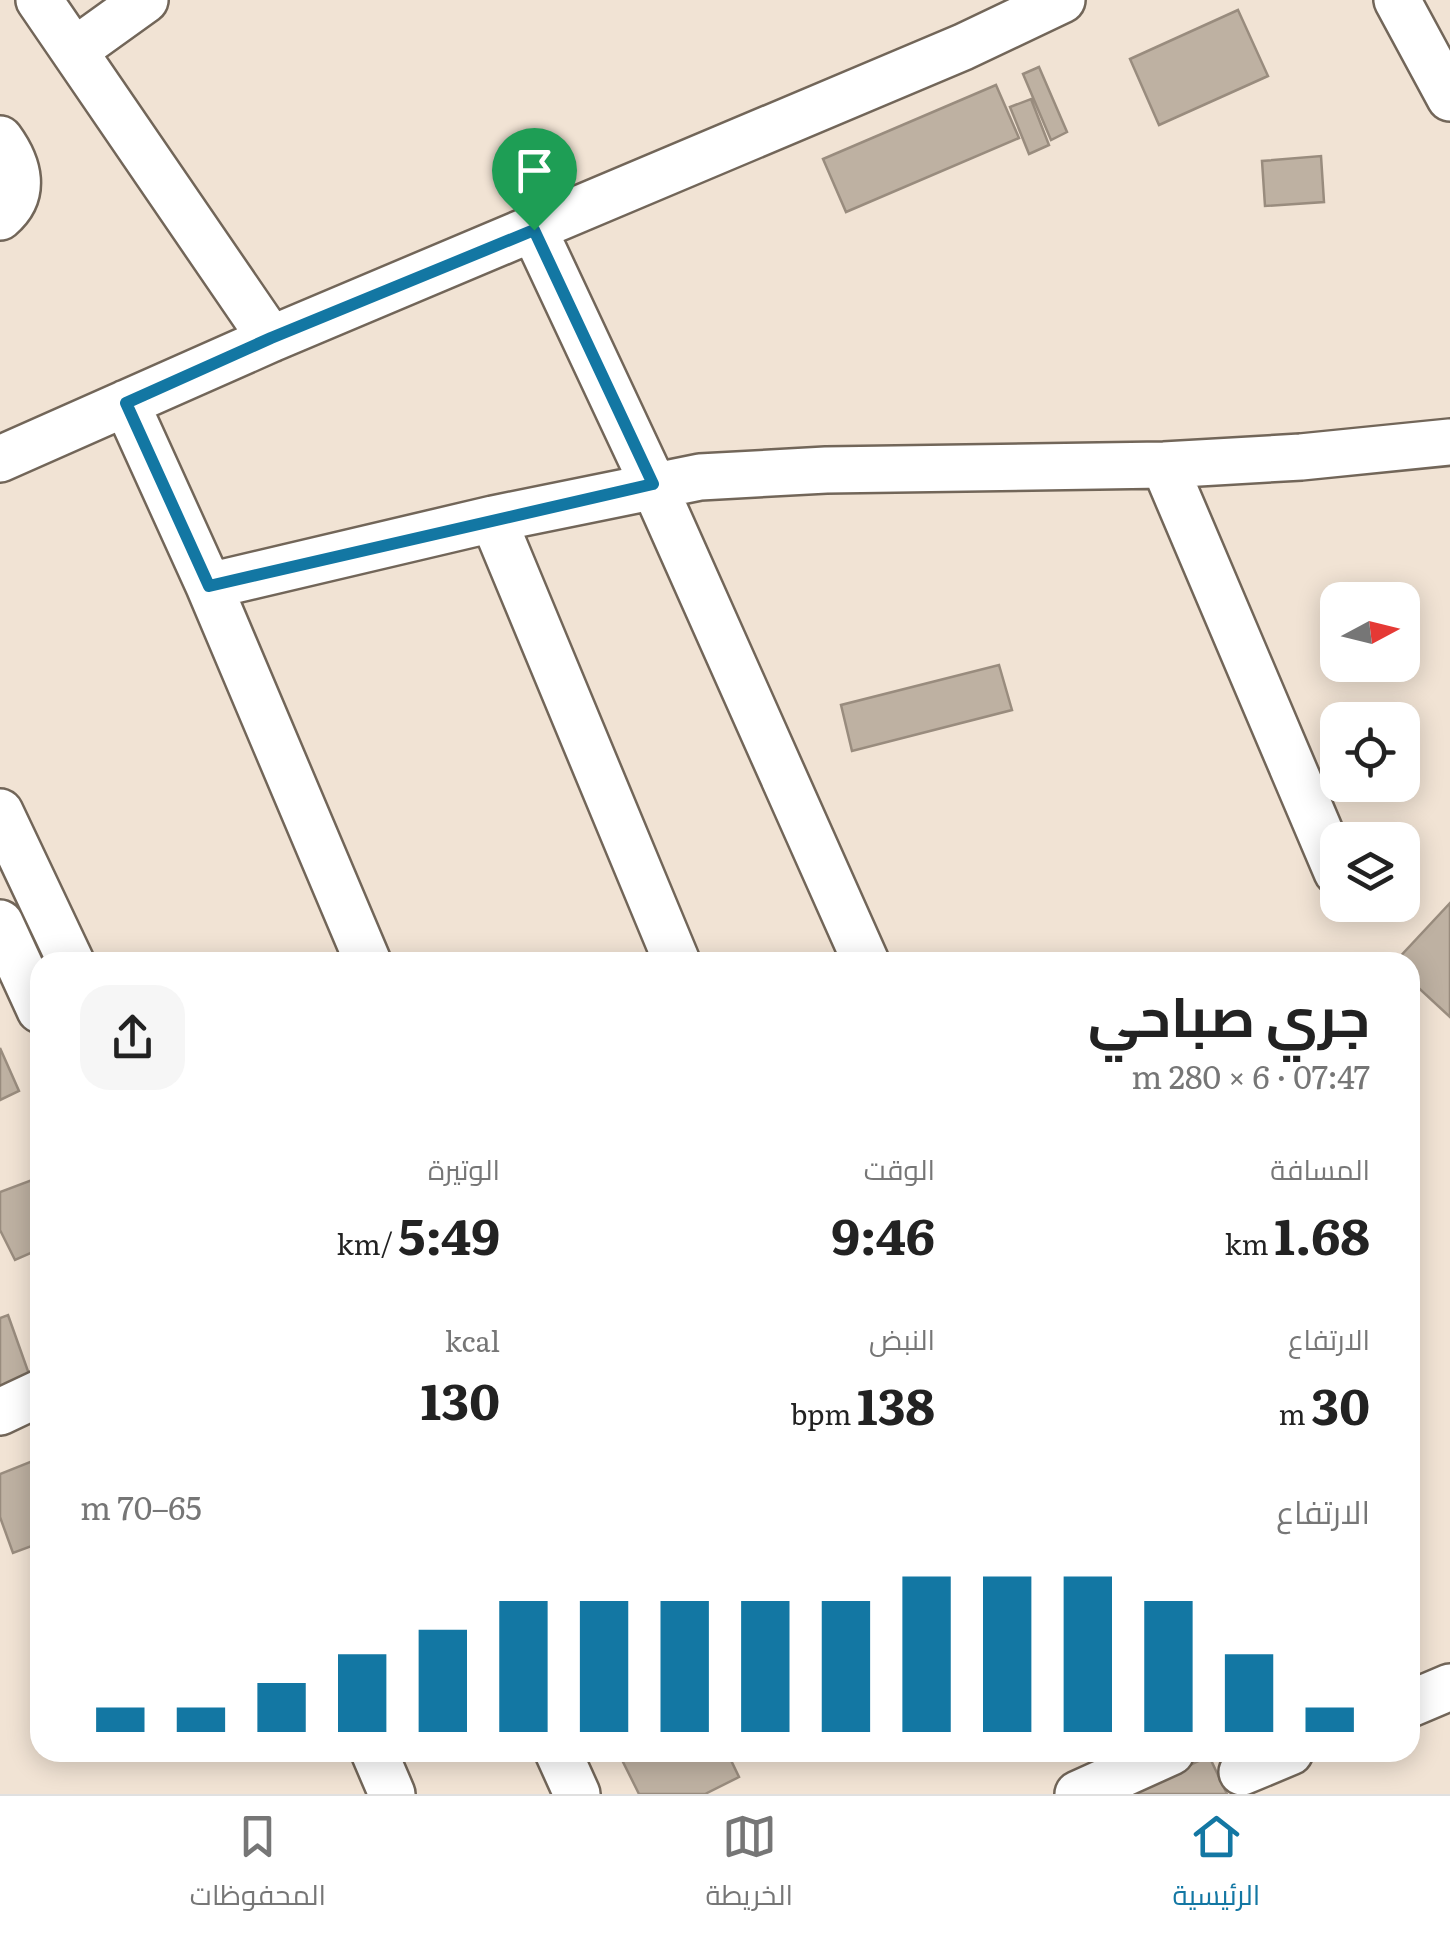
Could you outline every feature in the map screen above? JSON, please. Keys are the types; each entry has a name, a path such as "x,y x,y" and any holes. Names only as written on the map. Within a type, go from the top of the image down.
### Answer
{"street":[{"path":"38,0 271,338"},
{"path":"74,51 145,0"},
{"path":"0,459 271,338 534,230 962,47 1062,0"},
{"path":"1397,0 1450,98"},
{"path":"0,139 19,181 17,196 0,216"},
{"path":"534,230 653,484 862,952"},
{"path":"126,403 209,586 364,952"},
{"path":"209,586 700,476 1164,464 1301,457 1450,442"},
{"path":"1164,464 1320,832"},
{"path":"493,520 674,952"},
{"path":"0,812 67,952"},
{"path":"0,923 30,988"},
{"path":"0,1412 30,1398"},
{"path":"1420,1700 1450,1687"},
{"path":"378,1762 392,1794"},
{"path":"563,1762 578,1794"},
{"path":"1078,1794 1149,1762"},
{"path":"1242,1773 1267,1762"}],"building":[{"path":"1238,10 1268,76 1159,125 1130,59"},
{"path":"1039,67 1067,132 1051,140 1023,74"},
{"path":"996,85 1019,138 846,212 823,159"},
{"path":"1031,99 1049,145 1029,154 1010,107"},
{"path":"1321,156 1324,202 1265,206 1262,161"},
{"path":"999,665 1012,710 852,751 841,705"},
{"path":"1450,903 1450,1017 1420,989 1420,952 1404,952"},
{"path":"0,1048 19,1091 0,1100"},
{"path":"30,1181 30,1253 15,1260 0,1230 0,1192"},
{"path":"8,1315 30,1377 30,1389 0,1396 0,1318"},
{"path":"30,1462 30,1547 13,1553 0,1517 0,1474"},
{"path":"623,1762 732,1762 739,1777 705,1794 639,1794"},
{"path":"1196,1762 1212,1762 1227,1794 1128,1794"}],"route":[{"path":"534,230 653,484 209,586 126,403 271,338 534,230"}]}
